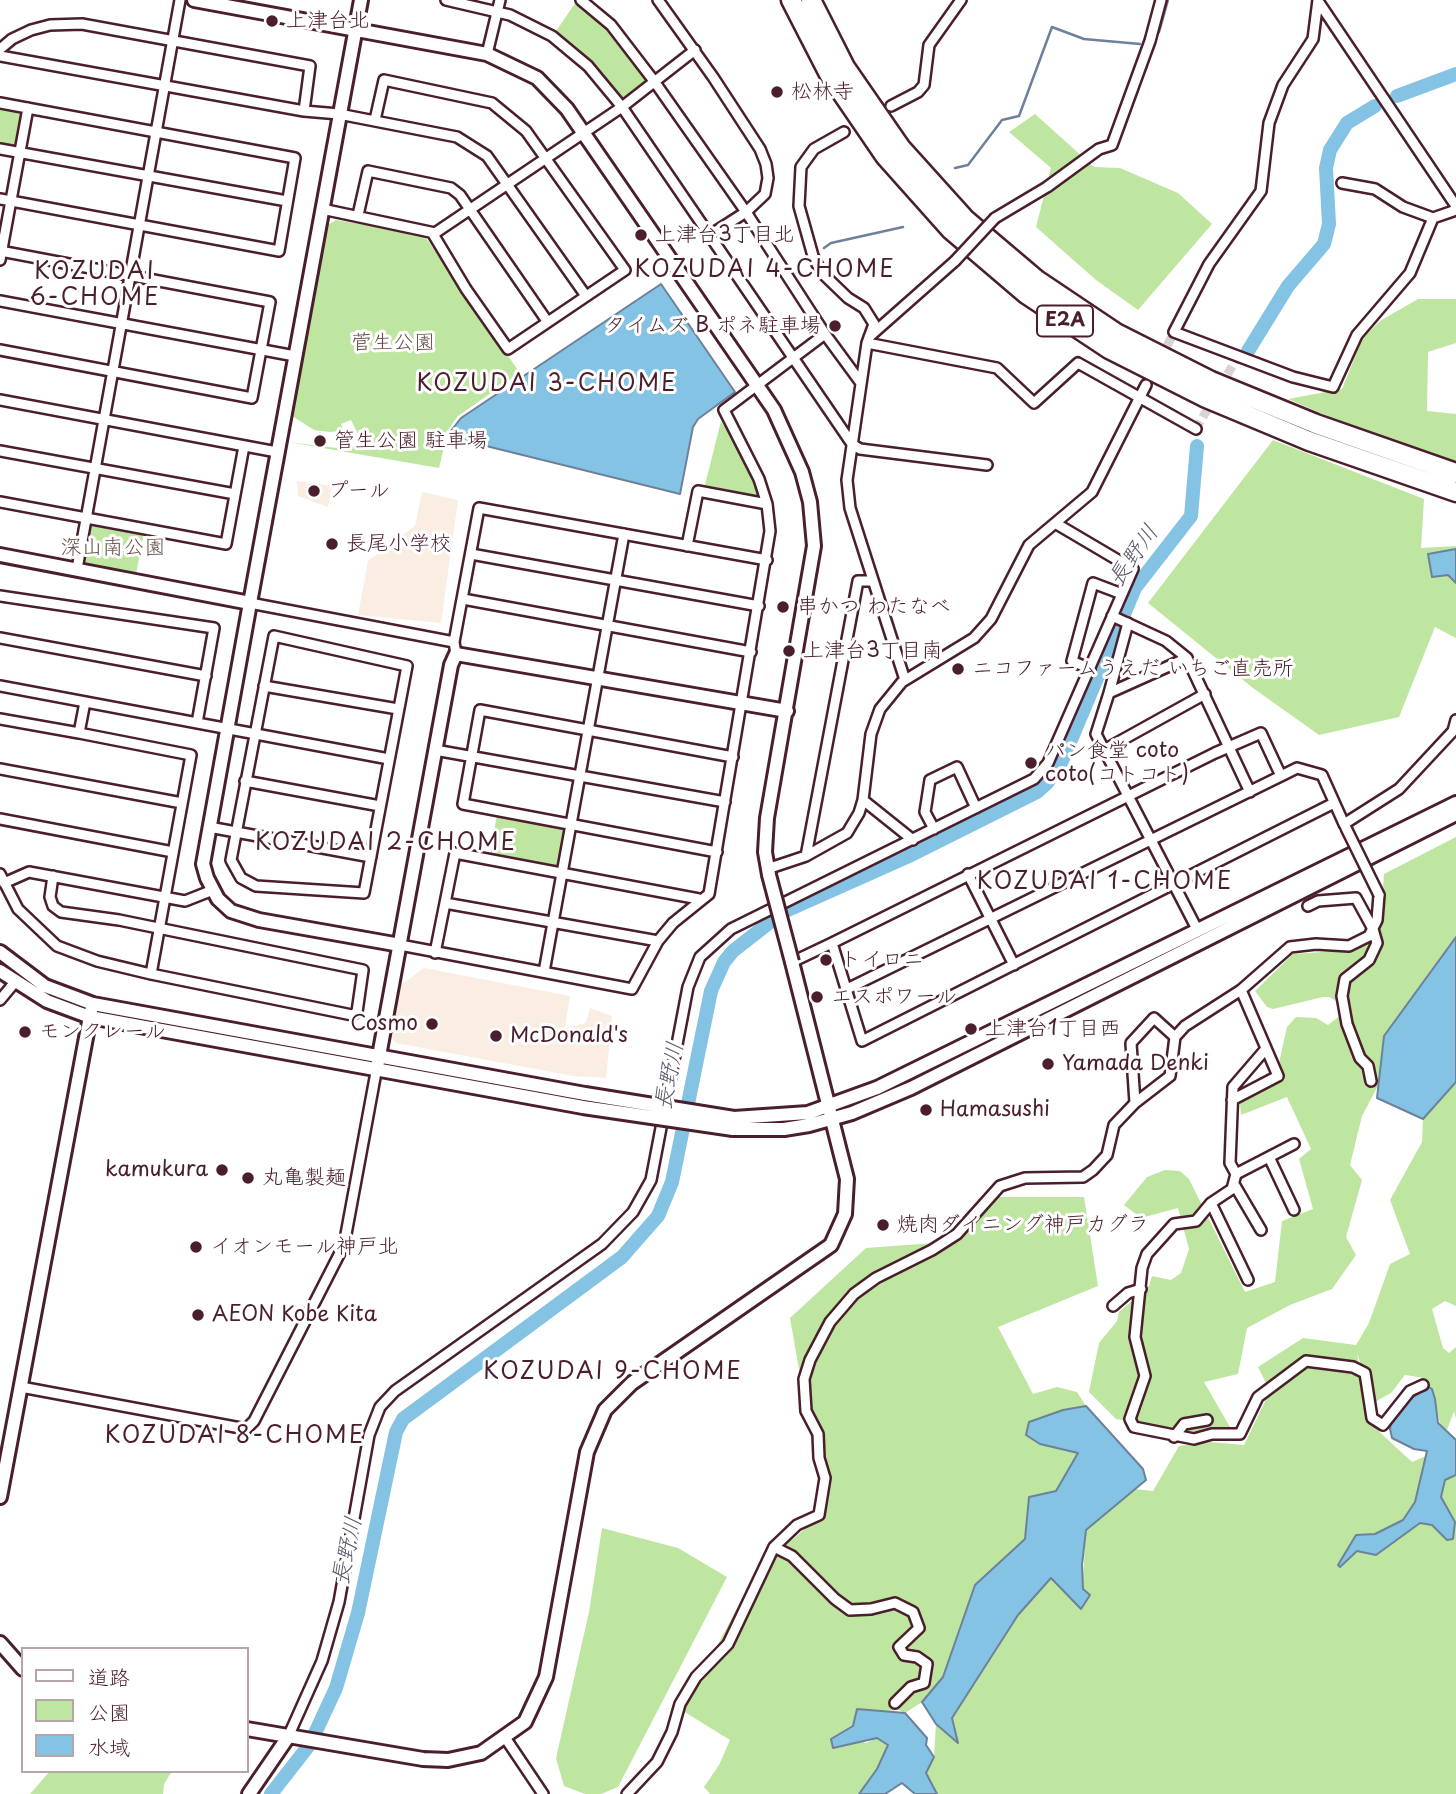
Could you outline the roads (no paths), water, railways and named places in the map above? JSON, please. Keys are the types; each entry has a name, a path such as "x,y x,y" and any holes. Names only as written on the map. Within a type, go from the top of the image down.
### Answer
{"highway":[{"name":"E2A","path":"791,0 829,74 885,156 951,230 1026,294 1108,349 1206,398 1309,441 1456,492"},
{"name":"E2A","path":"811,0 845,67 901,149 965,219 1037,280 1116,333 1211,381 1316,424 1456,473"}],"street":[{"path":"77,569 180,0"},
{"path":"194,0 487,54 537,78 562,102 780,420 799,460 813,524 812,574 765,831 768,872 847,1179 845,1214 831,1245 632,1383 605,1410 587,1452 546,1677 525,1721 481,1753 447,1760 423,1759 248,1729"},
{"path":"361,0 203,864 213,890 231,911 435,953 632,989 658,942 699,899 709,894 759,606 770,531 767,504 759,479 724,410 825,334"},
{"path":"446,0 498,11 552,36 588,66 622,107 852,444 860,449 987,466"},
{"path":"487,54 500,0"},
{"path":"581,0 611,25 654,81 861,383"},
{"path":"658,0 761,149 766,163 768,178 765,194 746,212 710,234"},
{"path":"891,106 918,92 924,85 929,45 961,0"},
{"path":"867,341 955,261 995,218 1046,187 1099,149 1112,145 1150,41 1160,0"},
{"path":"1318,0 1456,208 1433,218 1403,207 1375,189 1342,183"},
{"path":"1318,0 1313,39 1283,85 1269,123 1261,191 1209,264 1174,332 1293,377 1332,387 1357,335 1410,273 1433,218"},
{"path":"0,49 12,38 50,25 82,24 310,66 304,111"},
{"path":"375,120 384,80 480,98 516,120 547,157 625,270 508,349 432,234 508,184 547,157 583,132 622,107 695,50"},
{"path":"0,56 304,111 375,120 457,138 487,156 586,296"},
{"path":"0,103 295,158 279,251 0,199"},
{"path":"0,350 252,398 270,302 1,254 28,108"},
{"path":"844,132 814,149 801,167 799,205 813,256 821,272 848,298 864,308 874,324 867,341 847,480 850,508 866,550 872,581 905,680"},
{"path":"0,149 287,201"},
{"path":"358,215 368,172 452,188 547,321"},
{"path":"322,209 435,233"},
{"path":"0,300 295,356"},
{"path":"867,341 997,368 1034,403 1078,363 1196,429"},
{"path":"768,872 806,856 846,833 859,813 863,800 871,734 880,709 905,680 974,638 991,619 1029,545 1092,492 1146,385"},
{"path":"0,400 277,452"},
{"path":"0,502 226,544 244,446"},
{"path":"0,451 235,494"},
{"path":"687,546 698,491 767,504"},
{"path":"21,1387 246,1429 254,1421 344,1245 479,508 766,560"},
{"path":"249,1794 288,1737 322,1661 339,1602 369,1435 380,1407 395,1391 602,1244 633,1212 651,1180 688,987 700,957 731,929 1034,779 1048,763 1133,569 1055,523"},
{"path":"544,972 624,534"},
{"path":"471,554 759,606"},
{"path":"0,555 250,603 598,677 787,712"},
{"path":"806,856 858,581 872,581"},
{"path":"1090,669 1072,661 1093,583 1122,594"},
{"path":"0,596 214,628 197,723"},
{"path":"463,599 751,652"},
{"path":"1112,616 1166,641 1187,659 1250,792"},
{"path":"1128,623 1096,734 1198,931"},
{"path":"274,636 407,666 398,709 364,892 256,886 241,878 231,860 234,831 274,636"},
{"path":"0,638 206,676"},
{"path":"1109,693 1187,659"},
{"path":"0,686 389,759"},
{"path":"264,686 398,709"},
{"path":"1104,750 1205,694"},
{"path":"79,733 85,702"},
{"path":"717,852 463,804 471,756 480,710 733,757"},
{"path":"0,719 191,755 151,974"},
{"path":"1345,826 1399,789 1453,731 1456,720"},
{"path":"792,962 1261,733 1281,776"},
{"path":"435,750 725,802"},
{"path":"934,829 925,812 930,780 957,767 976,808"},
{"path":"626,1794 657,1762 672,1732 680,1704 696,1677 728,1644 774,1547 797,1525 819,1516 825,1478 819,1458 818,1434 806,1411 804,1379 810,1360 830,1322 846,1302 876,1278 932,1250 957,1234 1000,1186 1025,1178 1083,1177 1107,1155 1114,1125 1135,1103 1170,1076 1175,1037 1185,1026 1241,990 1290,947 1316,944 1349,946 1369,936 1373,929 1379,895 1322,775 1297,768 847,989"},
{"path":"0,769 182,803"},
{"path":"245,780 380,806"},
{"path":"863,800 913,839"},
{"path":"832,943 863,1041 1334,803"},
{"path":"831,1112 1456,803"},
{"path":"0,971 47,1001 91,1010 584,1100 734,1124 784,1129 911,1088 1456,814"},
{"path":"0,819 173,852"},
{"path":"209,827 370,857"},
{"path":"435,953 455,853 699,899"},
{"path":"53,876 50,897 53,906 61,912 159,928 363,970 356,1012 352,1015 151,974 97,961 57,946 18,909 2,878 29,872 53,876 165,898 185,901 213,890"},
{"path":"968,874 1014,965"},
{"path":"1308,906 1318,901 1356,898 1373,929 1377,943 1369,960 1345,979 1342,996 1347,1024 1360,1058 1368,1066 1371,1081"},
{"path":"445,903 658,942"},
{"path":"0,952 45,986 91,1010"},
{"path":"0,1000 15,982"},
{"path":"1232,1101 1278,1076 1264,1051 1241,990"},
{"path":"0,1497 91,1010"},
{"path":"1135,1103 1131,1043 1154,1018 1175,1037"},
{"path":"1262,1230 1235,1179 1230,1163 1233,1087 1264,1051"},
{"path":"1294,1144 1235,1179 1232,1189 1211,1203 1196,1220 1174,1224 1147,1254 1135,1337 1145,1377 1130,1419 1134,1427 1194,1439 1212,1434 1240,1434 1258,1397 1307,1361 1353,1367 1365,1373 1367,1405 1372,1418 1383,1425 1410,1391 1423,1385"},
{"path":"1269,1157 1294,1210"},
{"path":"1211,1203 1248,1280"},
{"path":"1113,1306 1128,1293 1141,1289"},
{"path":"1174,1437 1184,1424 1207,1420"},
{"path":"774,1547 792,1556 835,1600 850,1610 871,1609 895,1603 913,1612 919,1628 899,1647 904,1655 918,1657 927,1664 924,1683 911,1687 895,1703"},
{"path":"1,1648 21,1667"},
{"path":"504,1736 542,1794"}],"water":[{"path":"661,284 735,392 698,419 693,427 680,494 462,440 450,432 461,418"},
{"path":"1456,549 1456,583 1448,575 1432,577 1428,554"},
{"path":"1456,937 1456,1082 1423,1119 1377,1098 1384,1036"},
{"path":"1427,1386 1432,1389 1435,1399 1438,1423 1456,1440 1456,1475 1445,1480 1441,1497 1455,1522 1453,1539 1447,1540 1432,1525 1420,1523 1376,1555 1357,1551 1340,1567 1338,1565 1356,1535 1375,1534 1403,1520 1415,1502 1427,1451 1414,1449 1392,1438 1390,1429 1391,1422 1406,1403"},
{"path":"1086,1406 1143,1469 1146,1480 1086,1530 1082,1565 1083,1589 1090,1595 1081,1609 1051,1578 1018,1615 952,1718 958,1743 936,1724 922,1702 943,1677 975,1585 1025,1539 1029,1497 1056,1491 1078,1453 1040,1444 1026,1435 1029,1422 1063,1410"},
{"path":"857,1709 905,1713 927,1738 926,1745 934,1757 926,1773 937,1794 915,1794 902,1783 885,1794 859,1794 877,1769 888,1745 877,1738 833,1748 831,1739 853,1726"}],"waterway":[{"path":"1159,32 1168,0"},
{"path":"955,168 968,165 1002,120 1019,116 1052,27 1084,39 1140,44"},
{"name":"長野川","path":"1397,96 1456,74"},
{"name":"長野川","path":"1248,351 1288,286 1324,244 1329,224 1326,168 1330,150 1347,123 1375,106"},
{"path":"824,248 831,243 903,227"},
{"name":"長野川","path":"271,1794 310,1744 336,1688 358,1613 396,1432 403,1419 622,1257 658,1216 672,1182 711,991 724,962 733,951 783,912 911,855 1037,792 1047,783 1062,761 1135,588 1191,516 1197,446"}],"tunnel":[{"path":"1161,358 1174,332"},
{"path":"1221,386 1239,354"},
{"path":"1196,429 1214,398"}],"place":[{"name":"上津台北","path":"272,21"},
{"name":"松林寺","path":"777,92"},
{"name":"上津台3丁目北","path":"641,235"},
{"name":"タイムズ B ポネ駐車場","path":"835,326"},
{"name":"管生公園 駐車場","path":"320,441"},
{"name":"プール","path":"314,491"},
{"name":"長尾小学校","path":"332,544"},
{"name":"串かつ わたなべ","path":"783,607"},
{"name":"上津台3丁目南","path":"789,651"},
{"name":"ニコファームうえだ いちご直売所","path":"958,669"},
{"name":"パン食堂 coto coto(コトコト)","path":"1031,763"},
{"name":"トイロニ","path":"826,960"},
{"name":"エスポワール","path":"817,997"},
{"name":"Cosmo","path":"432,1024"},
{"name":"上津台1丁目西","path":"971,1029"},
{"name":"モンクレール","path":"25,1032"},
{"name":"McDonald's","path":"496,1036"},
{"name":"Yamada Denki","path":"1048,1064"},
{"name":"Hamasushi","path":"926,1110"},
{"name":"kamukura","path":"222,1170"},
{"name":"丸亀製麺","path":"248,1178"},
{"name":"焼肉ダイニング神戸カグラ","path":"883,1225"},
{"name":"イオンモール神戸北","path":"196,1247"},
{"name":"AEON Kobe Kita","path":"198,1315"}],"district":[{"name":"KOZUDAI 4-CHOME","path":"765,271"},
{"name":"KOZUDAI 6-CHOME","path":"95,286"},
{"name":"KOZUDAI 3-CHOME","path":"547,385"},
{"name":"KOZUDAI 2-CHOME","path":"386,844"},
{"name":"KOZUDAI 1-CHOME","path":"1105,883"},
{"name":"KOZUDAI 9-CHOME","path":"613,1373"},
{"name":"KOZUDAI 8-CHOME","path":"235,1437"}],"park label":[{"name":"菅生公園","path":"393,343"},
{"name":"深山南公園","path":"113,548"}]}
